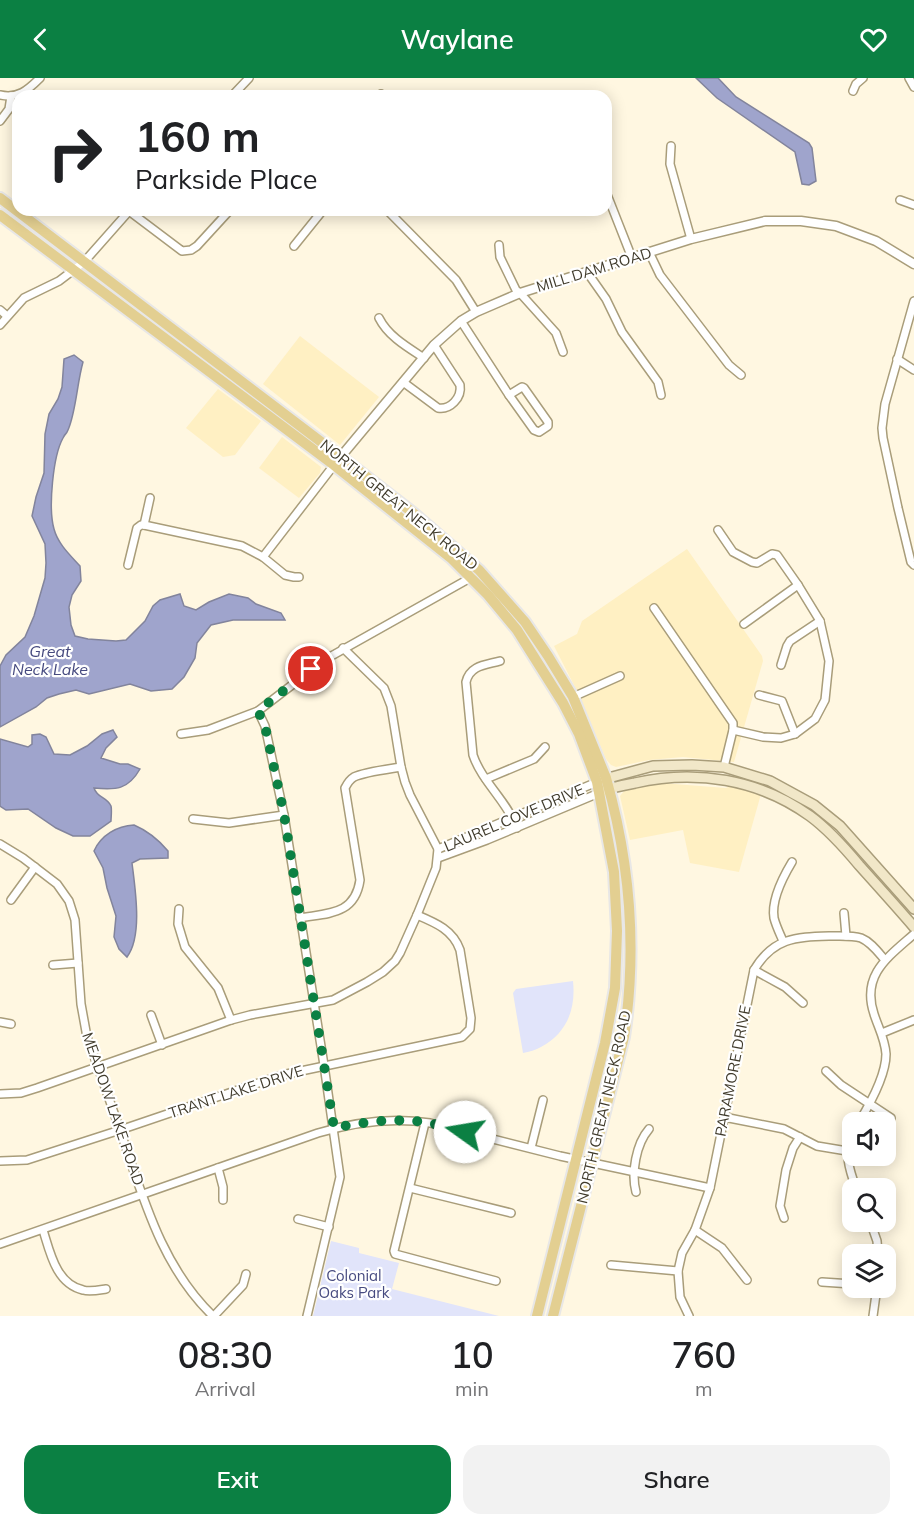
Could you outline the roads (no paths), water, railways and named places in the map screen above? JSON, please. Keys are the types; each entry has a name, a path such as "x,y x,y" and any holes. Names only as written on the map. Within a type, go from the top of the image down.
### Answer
{"main road":[{"name":"NORTH GREAT NECK ROAD","path":"0,198 12,207"},
{"name":"NORTH GREAT NECK ROAD","path":"0,215 242,398 338,461"},
{"name":"NORTH GREAT NECK ROAD","path":"24,216 338,461 434,544 475,574 525,622 549,656 573,697 623,850 631,926 628,1008 624,1036 553,1316"},
{"name":"NORTH GREAT NECK ROAD","path":"475,574 488,595 517,630 548,678 579,734 603,785 614,872 617,931 615,988 605,1043 537,1316"},
{"path":"603,785 652,766 692,765 724,767 770,781 814,805 840,826 914,909"},
{"path":"603,785 664,777 702,777 752,786 779,798 809,815 837,840 914,927"}],"street":[{"path":"26,90 40,78"},
{"path":"238,90 249,78"},
{"path":"853,91 856,84 863,78"},
{"path":"909,78 914,87"},
{"path":"0,95 11,96 9,110 0,121"},
{"path":"671,147 670,164 691,239"},
{"path":"900,201 914,205"},
{"path":"612,207 632,258"},
{"path":"0,325 24,298 59,281 84,262 125,216"},
{"path":"136,216 182,251 191,250 197,246 225,216"},
{"path":"294,246 318,216"},
{"path":"393,216 456,280 476,312"},
{"name":"MILL DAM ROAD","path":"338,461 423,358 461,321 520,293 691,239 765,221 801,221 836,226 876,241 914,264"},
{"path":"499,245 500,258 516,290 556,333 563,352"},
{"path":"649,252 660,275 729,365 741,375"},
{"path":"587,272 606,299 622,332 658,382 661,395"},
{"path":"913,564 882,428 885,404 914,301"},
{"path":"0,310 7,316"},
{"path":"379,318 386,329 423,358"},
{"path":"461,321 509,395 534,430 539,432 548,426 548,422 524,388 509,395"},
{"path":"403,382 438,408 449,407 459,395 460,385 435,345"},
{"path":"897,359 914,370"},
{"path":"263,556 338,461"},
{"path":"144,525 150,498"},
{"path":"128,565 137,528 144,525 235,544 263,556 285,575 299,577"},
{"path":"718,530 733,552 752,562 758,563 772,554 777,555 820,621 829,661 825,700 815,719 795,734 781,738 733,730"},
{"path":"181,734 208,730 258,711 311,669 343,648 475,574"},
{"path":"744,624 798,585"},
{"path":"654,608 733,723 724,767"},
{"path":"782,665 790,641 820,621"},
{"path":"343,648 384,688 391,706 401,767 410,795 438,849"},
{"path":"500,661 471,670 466,681 473,755 475,762 517,828"},
{"path":"573,697 620,675"},
{"path":"759,695 782,701 795,734"},
{"path":"258,711 265,726 284,814 340,1177 307,1316"},
{"path":"486,779 534,759 544,747"},
{"path":"300,918 343,909 355,897 358,889 360,880 345,788 347,783 359,775 401,767"},
{"name":"LAUREL COVE DRIVE","path":"0,1094 29,1090 231,1020 324,1003 342,996 390,966 400,953 436,868 438,849 603,785"},
{"name":"LAUREL COVE DRIVE","path":"438,858 517,828 603,785"},
{"path":"193,819 229,823 284,814"},
{"name":"MEADOW LAKE ROAD","path":"0,844 57,884 69,901 75,920 84,1024 142,1195 154,1229 168,1256 189,1290 213,1316"},
{"path":"792,862 783,878 774,907 774,919 783,941 800,937 860,937 885,960"},
{"path":"11,900 35,867"},
{"path":"179,909 178,924 185,947 218,988 231,1020"},
{"path":"844,913 846,936"},
{"name":"TRANT LAKE DRIVE","path":"0,1161 27,1160 282,1075 462,1037 471,1025 471,1018 458,944 450,932 435,922 417,915"},
{"path":"865,1112 885,1066 886,1052 869,993 873,976 885,960 914,934"},
{"name":"PARAMORE DRIVE","path":"689,1316 680,1296 678,1271 682,1253 695,1230 710,1188 754,970 768,951 783,941"},
{"path":"53,965 78,963"},
{"path":"754,970 785,987 803,1003"},
{"path":"151,1015 162,1045"},
{"path":"882,1033 914,1020"},
{"path":"0,1022 11,1024"},
{"path":"826,1071 841,1085 882,1112"},
{"path":"531,1148 543,1100"},
{"path":"465,1132 470,1110"},
{"path":"724,1117 784,1129 817,1146 842,1150"},
{"path":"0,1244 334,1128 375,1121 425,1122 710,1188"},
{"path":"425,1122 395,1254 495,1281"},
{"path":"636,1192 634,1171 640,1141 649,1129"},
{"path":"784,1218 780,1206 786,1170 793,1148 800,1137"},
{"path":"218,1168 223,1187 223,1200"},
{"path":"410,1188 511,1213"},
{"path":"298,1219 329,1227"},
{"path":"43,1230 54,1264 63,1277 83,1290 106,1289"},
{"path":"695,1230 722,1248 747,1280"},
{"path":"611,1265 678,1271"},
{"path":"213,1316 243,1285 246,1274"},
{"path":"822,1282 842,1283"},
{"path":"873,1316 875,1298"}],"water":[{"path":"696,78 718,78 736,97 809,143 812,148 816,181 809,185 802,184 795,152 717,98"},
{"name":"Great Neck Lake","path":"74,355 83,362 71,423 59,446 52,482 51,508 58,540 80,566 81,581 72,595 69,607 75,636 88,639 126,640 145,621 153,606 160,600 180,594 184,606 196,610 229,594 248,598 256,604 281,613 285,620 233,620 211,625 197,643 195,658 184,677 172,689 151,691 130,684 89,694 76,690 47,698 36,707 0,727 0,666 6,655 25,637 45,578 45,544 32,516 44,473 45,434 49,414 62,387 64,359"},
{"path":"113,730 117,737 106,748 101,758 140,769 126,785 109,789 94,788 97,794 111,806 111,821 90,836 73,836 56,828 28,809 6,810 0,806 0,739 28,747 32,744 32,735 40,734 46,737 54,754 70,755 87,746 102,734"},
{"path":"134,825 160,843 168,851 168,858 140,859 132,863 136,925 132,948 127,957 119,949 114,937 116,916 103,868 94,851 110,832"}],"park label":[{"name":"Colonial Oaks Park","path":"354,1284"}]}
